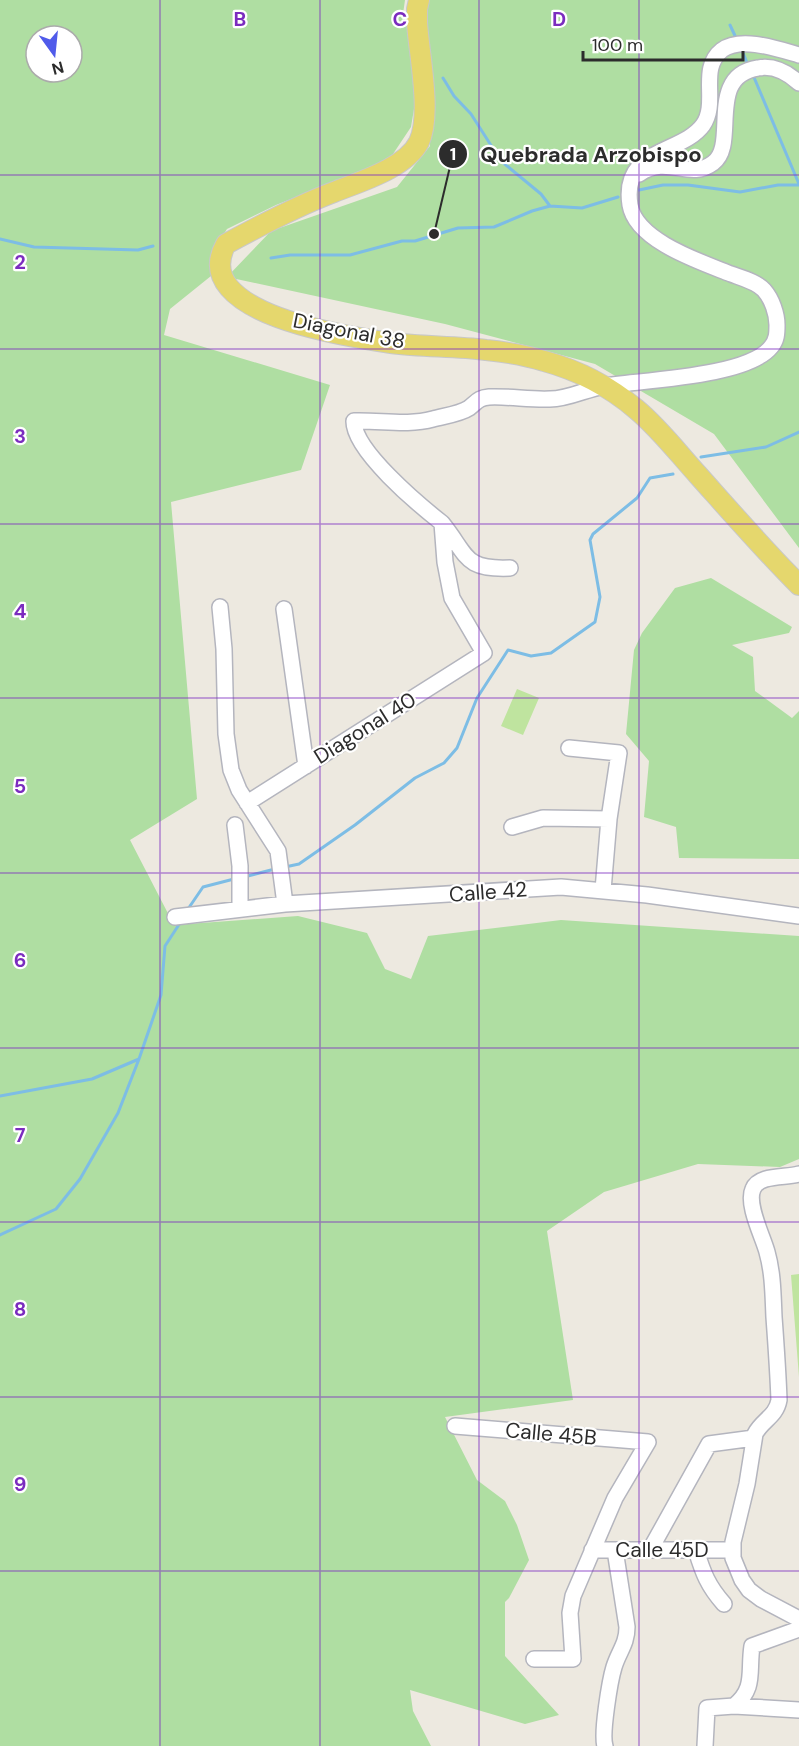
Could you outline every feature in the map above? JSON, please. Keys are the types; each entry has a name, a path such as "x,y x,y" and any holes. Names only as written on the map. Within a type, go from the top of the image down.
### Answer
{"main road":[{"name":"Diagonal 38","path":"419,0 417,23 425,116 419,143 401,160 376,176 334,192 226,244 221,252 220,261 224,280 232,292 252,306 308,328 393,343 509,352 565,368 603,386 643,416 799,585"}],"street":[{"path":"510,568 489,569 467,559 442,523 408,495 367,452 354,426 354,421 399,423 430,420 468,408 478,398 558,399 603,386 680,378 740,365 758,358 771,348 777,336 777,317 764,289 661,242 640,225 631,208 629,189 632,179 647,160 692,135 703,124 709,111 712,64 722,50 738,43 799,55"},
{"path":"632,179 648,168 659,165 696,171 715,162 723,144 725,111 729,93 739,76 750,69 763,67 779,70 790,75 799,83"},
{"name":"Diagonal 40","path":"247,803 484,653 452,598 444,553 442,523"},
{"path":"220,607 224,649 226,735 231,770 239,790 279,852 285,904"},
{"path":"284,609 306,766"},
{"path":"569,748 619,753 609,819 603,890"},
{"path":"512,827 543,818 609,819"},
{"path":"235,825 240,866 240,909"},
{"name":"Calle 42","path":"175,917 285,904 561,887 603,890 799,916"},
{"path":"799,1174 764,1179 752,1190 752,1201 772,1280 778,1400 776,1412 759,1427 754,1437 747,1484 736,1524 732,1550 742,1580 754,1594 799,1619"},
{"name":"Calle 45B","path":"455,1425 648,1442 615,1498 592,1550"},
{"path":"650,1550 709,1444 754,1437"},
{"path":"534,1659 573,1659 570,1613 573,1596 592,1550"},
{"name":"Calle 45D","path":"592,1550 732,1550"},
{"path":"604,1744 603,1726 614,1666 627,1640 615,1550"},
{"path":"696,1550 705,1578 724,1604"},
{"path":"734,1706 744,1698 751,1680 749,1670 752,1646 799,1629"},
{"path":"705,1746 706,1708 734,1706 799,1710"}],"green space":[{"path":"0,0 405,0 403,14 409,29 415,103 411,127 389,160 370,170 276,205 227,229 212,252 211,276 170,309 164,335 330,385 301,470 171,502 197,799 130,840 174,925 298,916 367,933 385,969 411,979 428,936 561,920 799,936 799,1159 780,1167 698,1164 604,1192 547,1231 573,1400 445,1417 477,1480 505,1501 517,1525 529,1560 505,1602 505,1656 559,1715 525,1724 410,1690 413,1711 431,1746 0,1746"},
{"path":"425,0 799,0 799,548 714,434 595,364 445,324 227,277 271,231 397,187 430,146 424,33"},
{"path":"711,578 792,627 789,633 732,645 753,657 755,691 792,718 799,711 799,859 679,858 676,827 644,817 649,761 626,734 634,650 642,633 675,588"},
{"path":"517,689 539,698 523,735 501,726"},
{"path":"799,1274 799,1377 791,1275"}],"waterway":[{"path":"730,25 737,40"},
{"path":"741,48 748,65"},
{"path":"753,75 799,184"},
{"path":"443,78 454,96 471,114 501,161 541,194 550,206"},
{"path":"639,190 663,185 688,185 740,192 778,185 799,185"},
{"path":"271,258 290,255 350,255 402,241 415,241 458,228 494,227 550,206 582,208 618,197"},
{"path":"0,239 34,247 138,250 153,246"},
{"path":"701,457 766,447 799,432"},
{"path":"285,867 299,864 355,825 415,778 444,763 457,748 477,698 508,650 531,656 551,653 595,622 600,597 590,540 593,534 637,498 650,478 673,474"},
{"path":"244,877 275,869"},
{"path":"188,909 203,887 234,879"},
{"path":"0,1096 92,1079 139,1059 161,995 165,946 180,923"},
{"path":"0,1235 56,1209 80,1179 118,1113 139,1059"}],"place":[{"name":"Quebrada Arzobispo","path":"434,234"}]}
